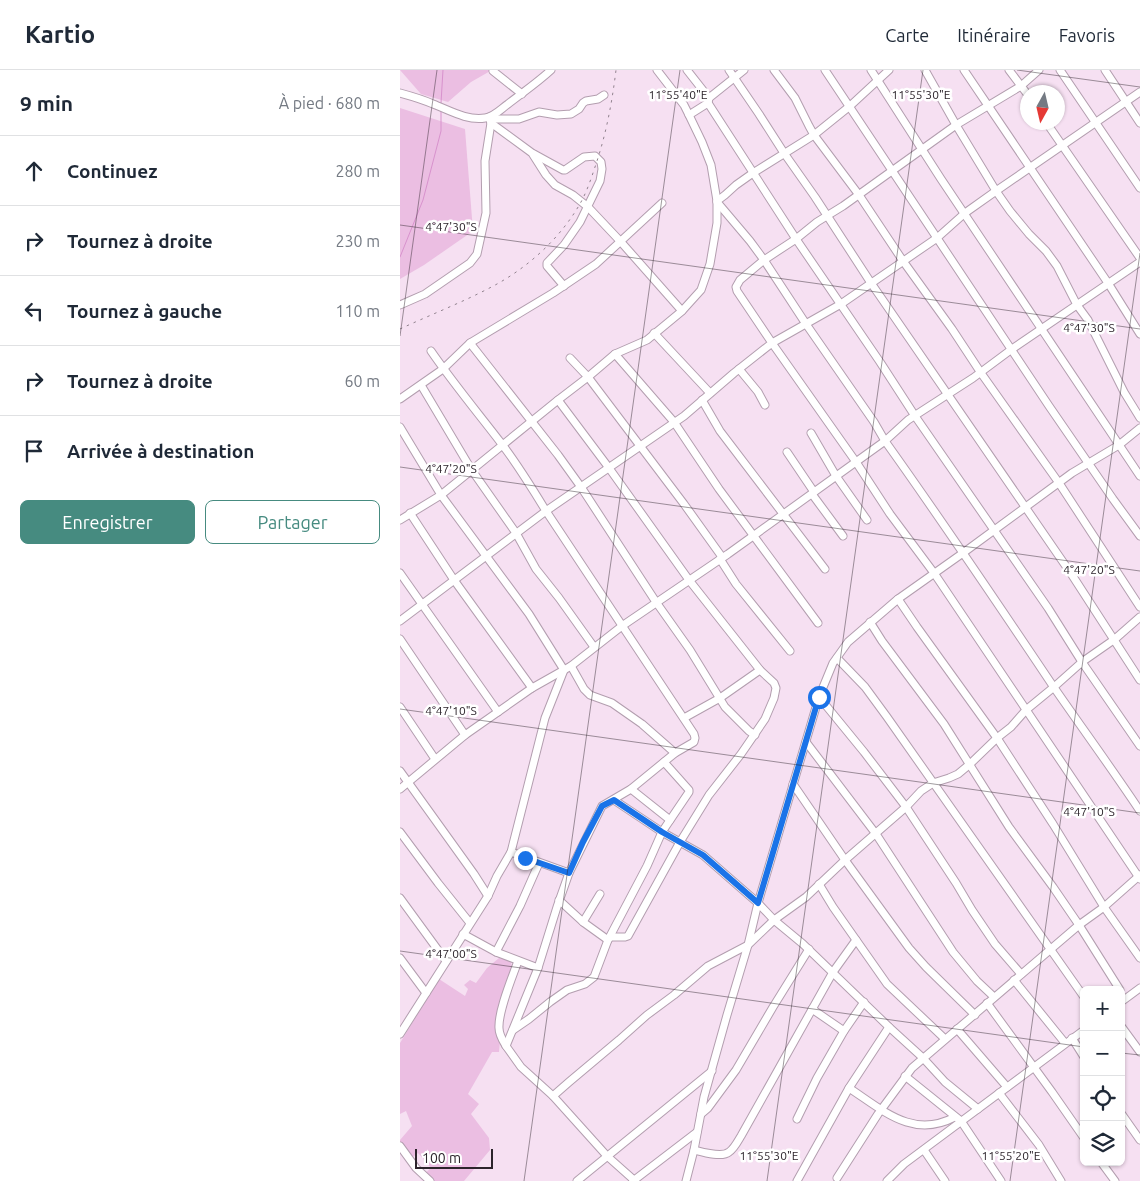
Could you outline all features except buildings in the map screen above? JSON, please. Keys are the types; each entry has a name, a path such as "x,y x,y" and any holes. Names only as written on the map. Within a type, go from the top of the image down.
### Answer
{"street":[{"path":"400,305 425,294 470,263 476,254 486,213 485,161 490,120 551,70"},
{"path":"401,518 441,494 588,378 615,354 641,343 682,311 701,290 710,264 717,223 717,201 710,165 702,142 684,105 656,70"},
{"path":"687,70 796,239 1140,746"},
{"path":"729,70 871,284 1115,639 1140,680"},
{"path":"689,115 744,70"},
{"path":"774,70 795,98 814,135 859,194 903,261 1059,483 1140,607"},
{"path":"826,70 937,238 1140,536"},
{"path":"871,70 922,150 1140,476"},
{"path":"717,201 753,173 814,135 850,106 889,70"},
{"path":"925,70 996,191 1010,211 1057,266 1077,305 1088,320 1124,392 1140,418"},
{"path":"964,70 1108,283 1140,334"},
{"path":"1009,70 1020,85"},
{"path":"1022,85 1039,70"},
{"path":"1060,70 1140,188"},
{"path":"1105,70 1140,123"},
{"path":"494,71 522,94"},
{"path":"837,1178 905,1076 923,1058 1079,925 1104,907 1139,877 934,573 890,514 856,462 736,291 740,280 764,260 956,125 1020,87"},
{"path":"400,92 462,115 490,120 518,119 539,112 557,115 571,114 586,101 598,99 604,95"},
{"path":"400,621 546,511 674,422 772,343 841,304 871,284 937,238 965,213 1140,92"},
{"path":"490,120 532,153 563,170 584,157 595,156 601,162 601,176 588,207 564,245 547,264 564,286"},
{"path":"400,789 435,759 498,712 532,688 568,668 622,626 753,536 885,441 898,428 981,373 1012,349 1140,260 1051,130"},
{"path":"532,153 554,185 574,195 588,207 682,311"},
{"path":"717,201 750,240 764,260 885,441 1140,811"},
{"path":"400,399 443,369 470,344 596,264 662,204"},
{"path":"654,333 710,393"},
{"path":"470,344 581,487 656,602 690,650 725,707 755,735"},
{"path":"431,351 526,478 684,718 695,738 694,742 675,752 631,789 602,806 569,873 538,968 506,1046"},
{"path":"615,354 674,422 719,489 818,623"},
{"path":"570,358 588,378 684,504 721,558 736,584 790,651"},
{"path":"739,369 758,392 765,405"},
{"path":"421,385 471,469 516,533 536,569 594,647"},
{"path":"558,400 689,580 760,670 774,683 776,688 765,719 709,795 680,842 628,936 609,938 584,922 559,900"},
{"path":"702,400 720,431 825,569"},
{"path":"400,427 441,494 584,689 590,694 612,703 642,724 675,752"},
{"path":"686,1181 704,1097 748,945 758,903 819,697 835,661 848,642 898,599 1059,483 1119,445 1140,428"},
{"path":"812,433 836,476 867,520"},
{"path":"787,452 842,536"},
{"path":"410,514 454,580 532,688"},
{"path":"400,573 498,712"},
{"path":"898,599 997,738 1104,907 1140,958"},
{"path":"553,1096 647,1015 708,966 748,945 774,920 806,898 921,791 933,783 958,774 1011,727 1026,710 1082,662 1115,639 1140,617"},
{"path":"870,622 887,648 944,724 1009,827 1079,925 1116,986"},
{"path":"400,639 466,735"},
{"path":"835,661 865,687 1080,992"},
{"path":"402,1028 488,896 511,852 546,718 568,668"},
{"path":"684,718 720,698 760,670"},
{"path":"819,697 906,807 976,917 995,944 1021,974"},
{"path":"400,706 435,759"},
{"path":"806,742 876,834 954,952 977,981 994,997"},
{"path":"513,1031 567,990 586,984 594,977 609,938 647,866 662,832 689,792 664,762"},
{"path":"400,771 488,896"},
{"path":"793,784 909,948 975,1015"},
{"path":"631,789 670,820"},
{"path":"614,800 662,832 703,855 758,903 774,920 809,949 923,1058 945,1082 978,1109"},
{"path":"400,832 470,923"},
{"path":"511,852 569,873"},
{"path":"496,952 520,906 539,862"},
{"path":"819,884 887,984 945,1039"},
{"path":"584,922 600,894"},
{"path":"400,898 446,961"},
{"path":"463,934 496,952 538,968"},
{"path":"694,1150 719,1155 730,1152 741,1136 832,972 856,940"},
{"path":"701,1114 708,1108 736,1070 809,949"},
{"path":"400,958 426,993"},
{"path":"518,961 500,1015 499,1029 502,1039 522,1067 553,1096 608,1156 634,1181 697,1132"},
{"path":"1014,980 1065,1043"},
{"path":"1125,995 1140,988"},
{"path":"797,1120 817,1078 844,1031 864,1002"},
{"path":"987,1003 1080,1132"},
{"path":"812,1009 844,1031"},
{"path":"797,1181 850,1088 889,1027"},
{"path":"957,1029 1007,1087"},
{"path":"850,1088 882,1109 910,1124 944,1123 958,1119 978,1109 1082,1031"},
{"path":"1125,1031 1140,1052"},
{"path":"1072,1038 1080,1051"},
{"path":"577,1181 712,1070"},
{"path":"905,1076 958,1119 1000,1181"},
{"path":"999,1092 1039,1145 1062,1181"},
{"path":"891,1179 904,1164 924,1150 958,1119"},
{"path":"1125,1119 1140,1140"},
{"path":"400,1146 416,1168 430,1181"},
{"path":"924,1150 945,1181"},
{"path":"1104,1166 1115,1181"}],"shaded area":[{"path":"400,70 492,70 471,82 448,102 421,94"},
{"path":"400,108 465,129 473,231 400,279"},
{"path":"499,958 510,960 513,969 496,1018 500,1040 499,1052 492,1052 468,1094 479,1104 471,1114 489,1138 490,1150 464,1181 428,1181 422,1176 431,1168 418,1153 409,1160 400,1149 400,1140 412,1126 406,1111 400,1114 400,1043 439,979 465,996 468,989 464,985 470,980 476,983 487,968"}],"waterway":[{"path":"441,103 443,70"},
{"path":"400,257 423,200 441,131 441,110"}],"railway":[{"path":"400,329 497,284 534,259 555,238 573,215 589,185 608,119 616,70"}],"route":[{"path":"525,858 569,873 602,806 614,800 662,832 703,855 758,903 819,697"}]}
